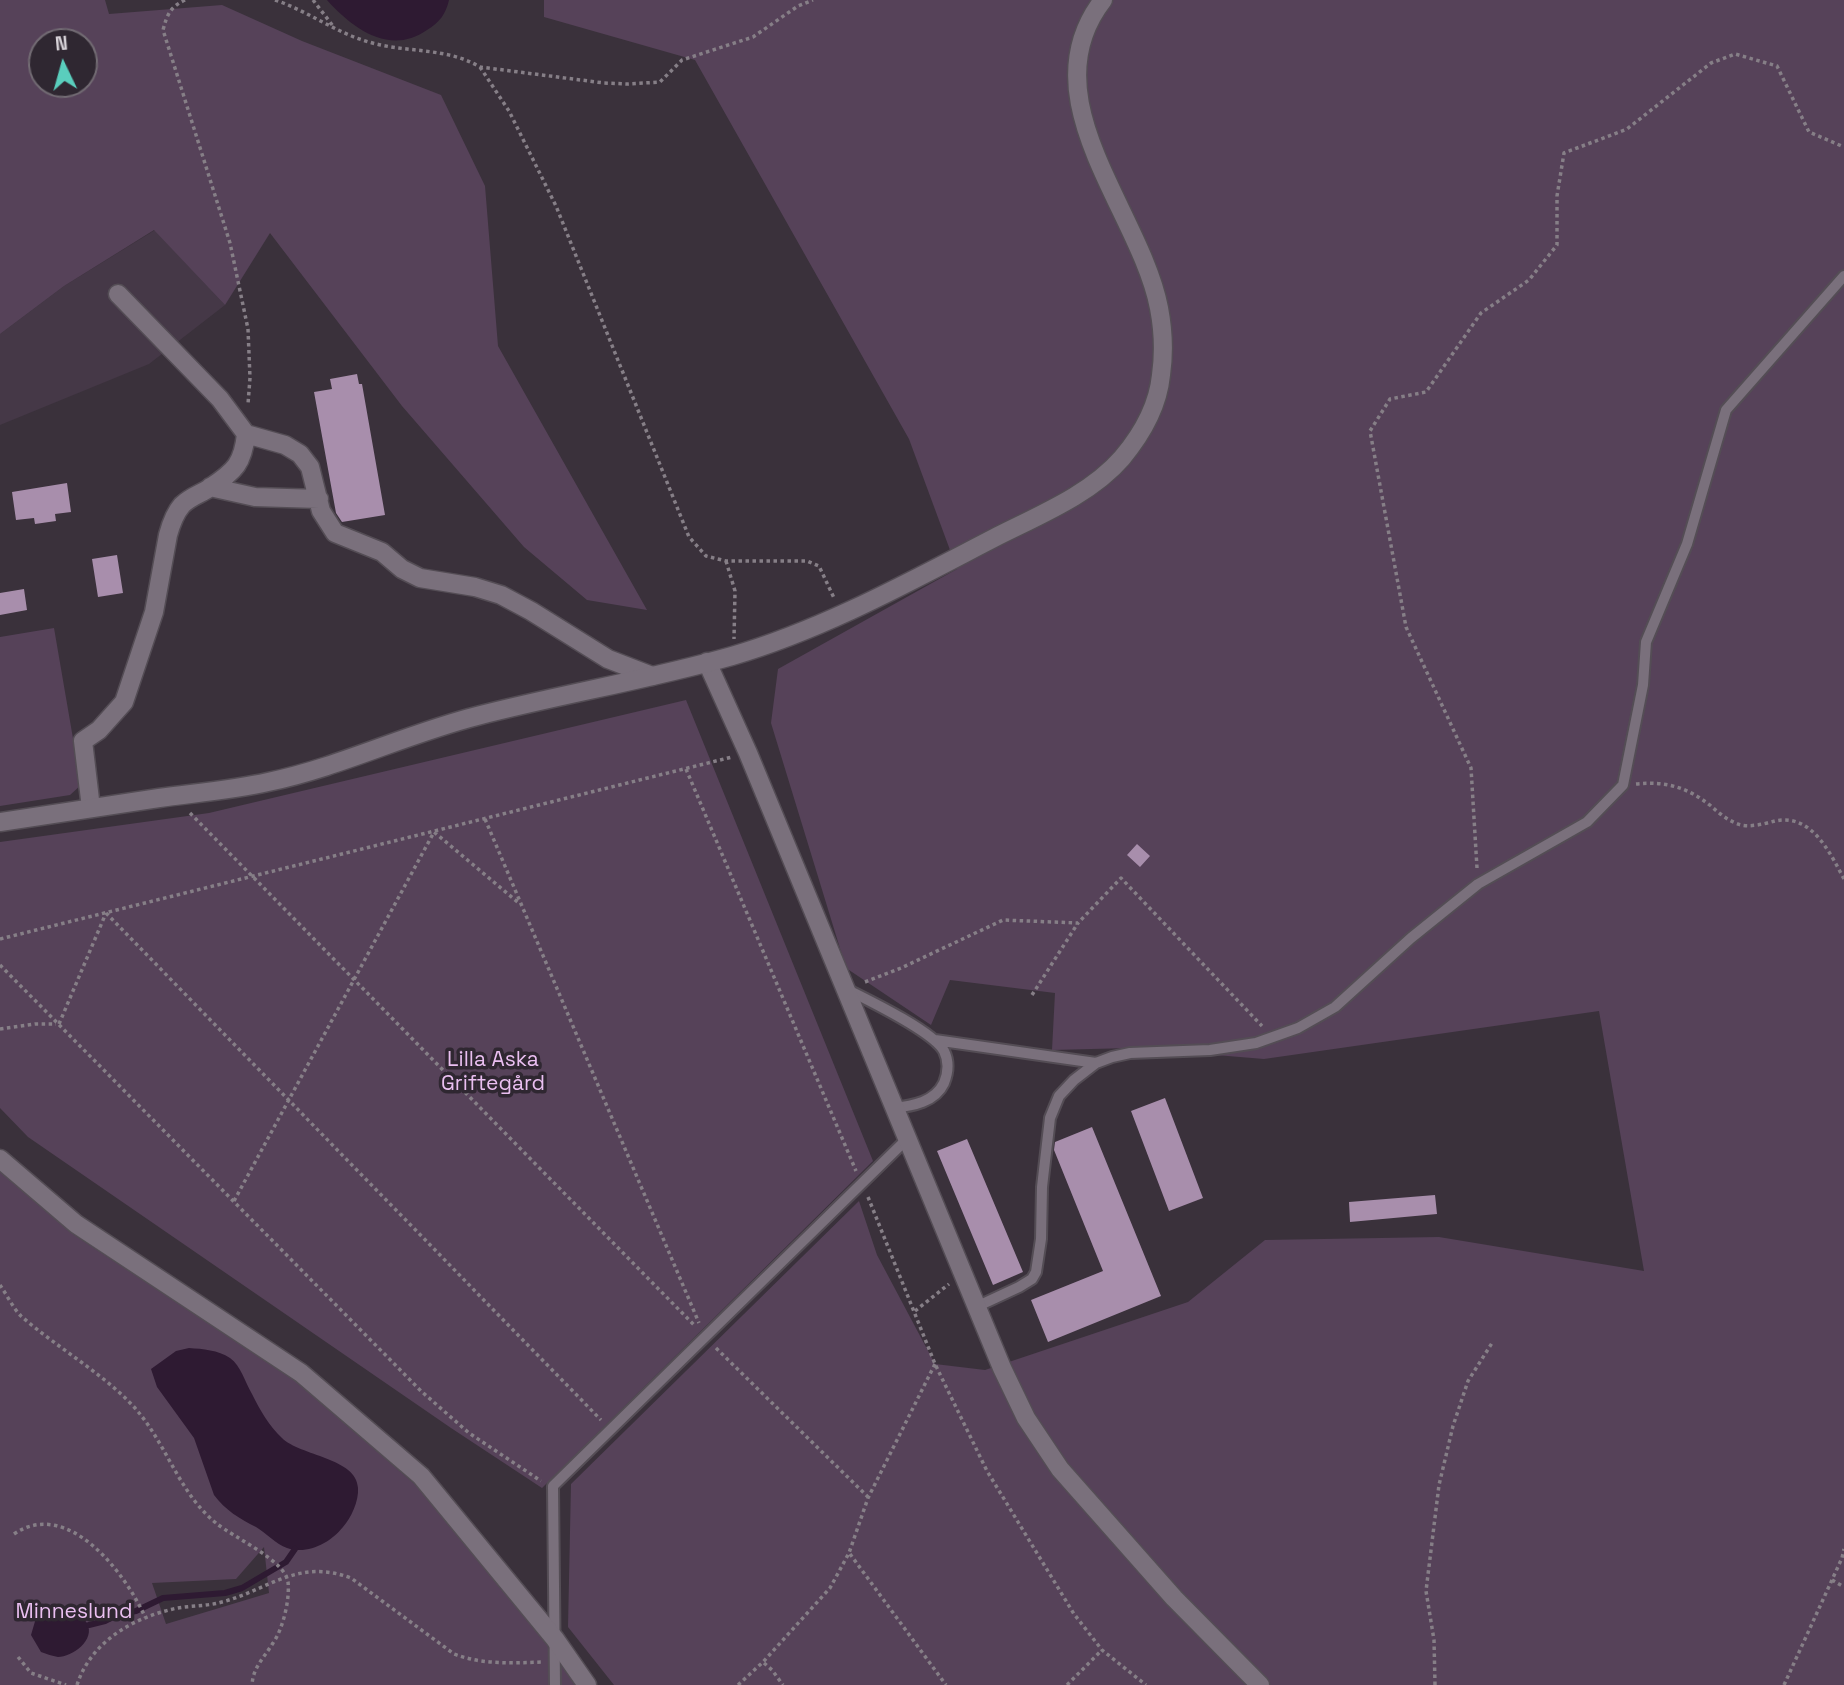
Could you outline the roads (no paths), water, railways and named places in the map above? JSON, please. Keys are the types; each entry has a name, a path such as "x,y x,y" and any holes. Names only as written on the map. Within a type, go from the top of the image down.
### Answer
{"street":[{"path":"0,822 264,783 310,772 473,717 734,655 788,637 842,614 1041,513 1093,483 1121,459 1140,433 1157,402 1162,373 1159,308 1149,273 1097,160 1084,122 1077,83 1078,50 1088,18 1102,0"},
{"path":"118,294 220,399 246,435 285,445 300,454 310,467 321,511 335,533 382,552 402,569 420,578 475,587 501,595 608,659 652,676"},
{"path":"91,808 83,741 99,730 124,702 150,628 173,520 180,506 211,487 236,467 244,455 246,435"},
{"path":"211,487 255,498 319,499"},
{"path":"708,662 962,1274 1026,1418 1060,1469 1174,1598 1260,1685"},
{"path":"0,1159 76,1224 300,1373 421,1476 555,1639 587,1685"}],"lane":[{"path":"976,1307 1019,1287 1032,1279 1036,1272 1049,1118 1059,1096 1074,1080 1096,1063 1112,1057 1130,1053 1210,1050 1256,1043 1298,1028 1335,1007 1411,938 1478,884 1587,822 1623,785 1643,685 1647,642 1688,544 1726,410 1844,275"},
{"path":"841,982 935,1040 944,1052 948,1068 939,1091 921,1102 894,1108"},
{"path":"935,1040 985,1045 1096,1063"},
{"path":"555,1685 553,1486 906,1140"}],"waterway":[{"path":"89,1625 136,1611 163,1598 225,1593 242,1588 286,1562 295,1549"}],"park label":[{"name":"Lilla Aska Griftegård","path":"493,1072"},
{"name":"Minneslund","path":"74,1612"}]}
